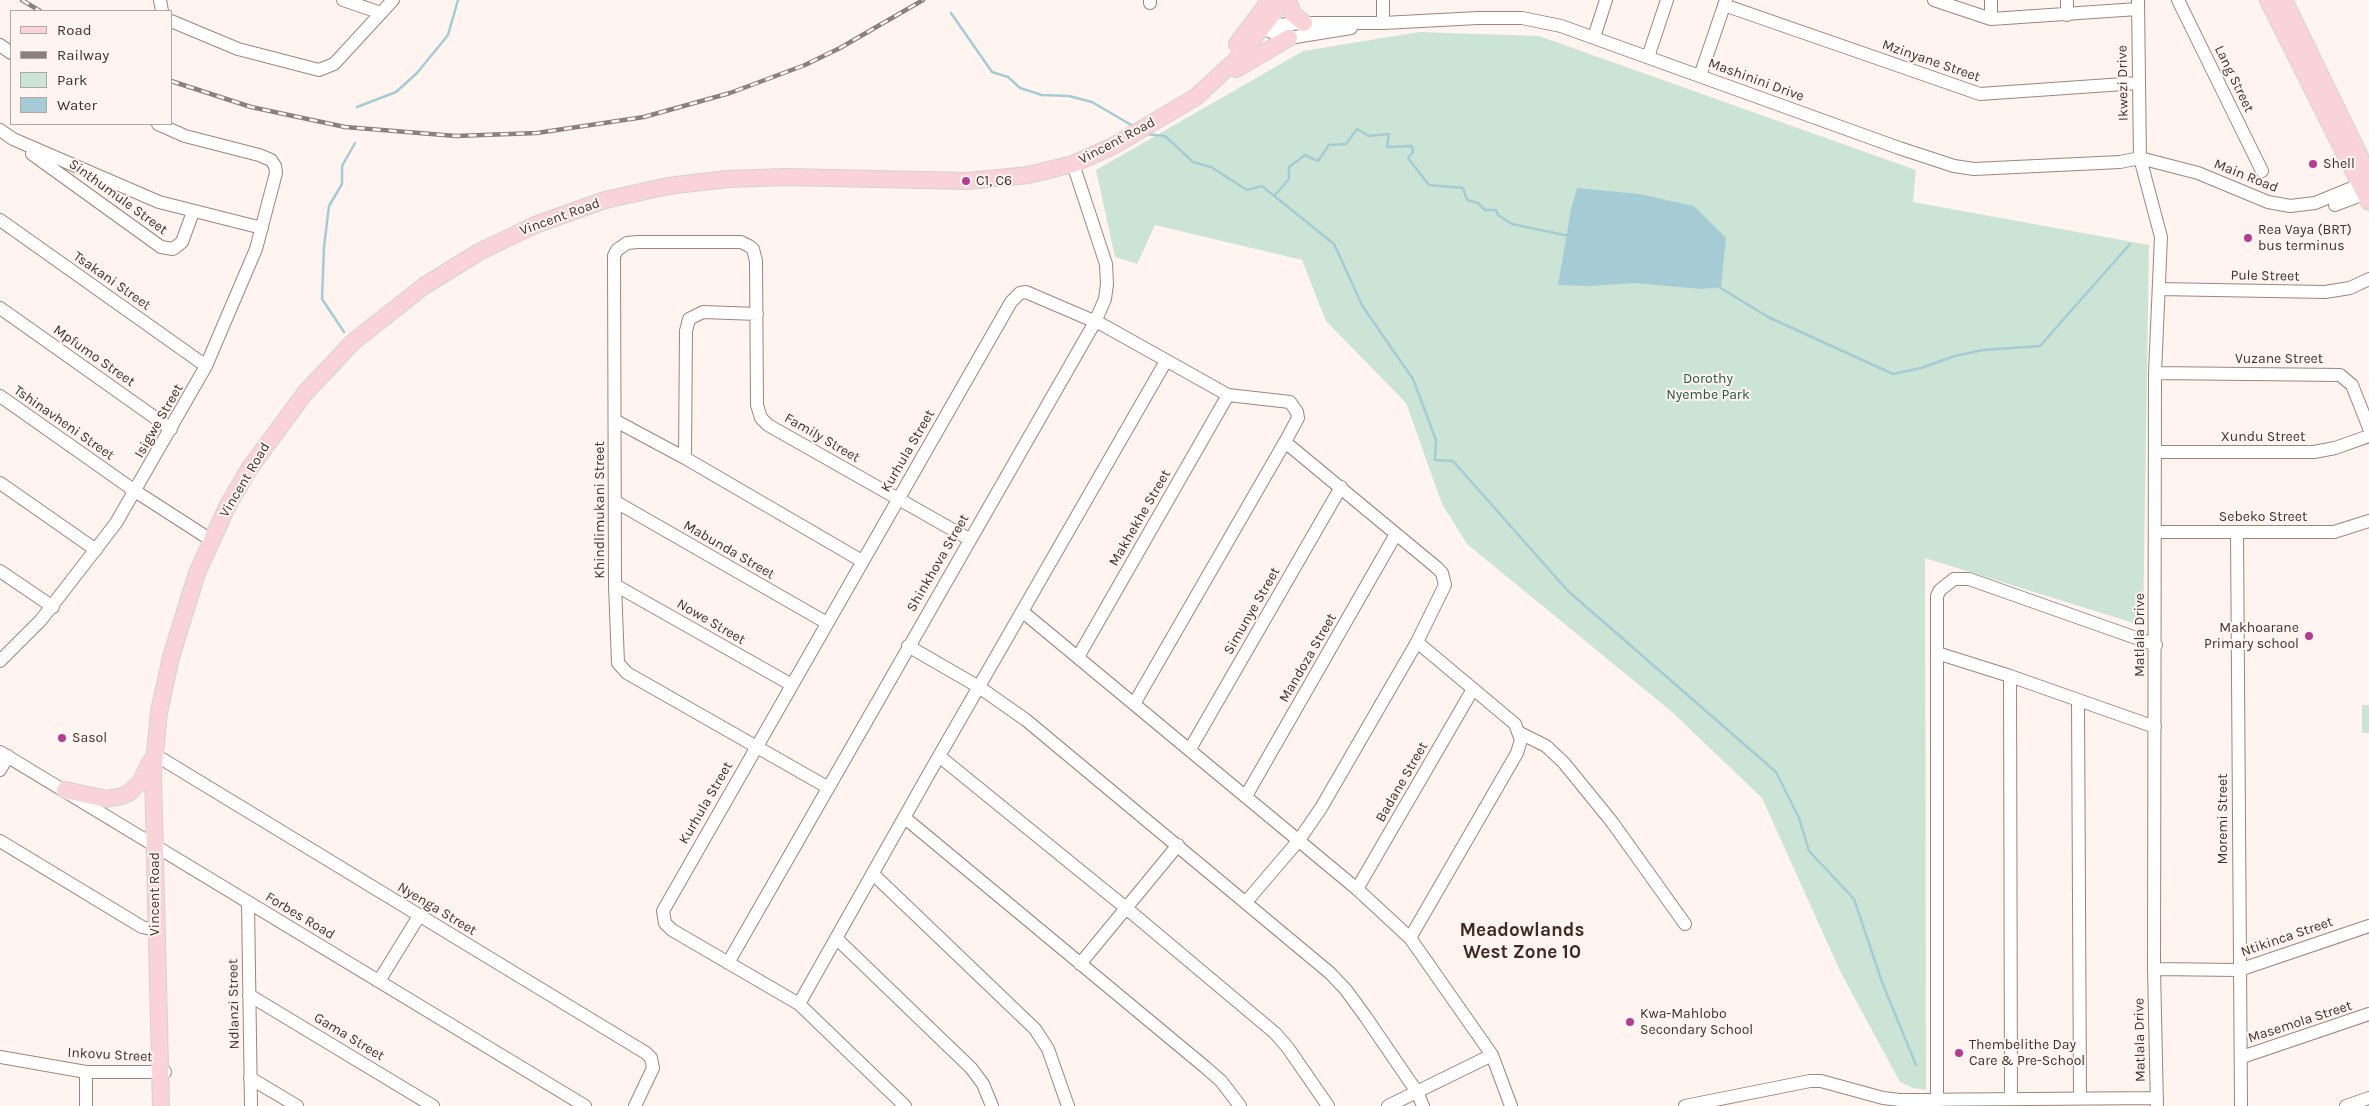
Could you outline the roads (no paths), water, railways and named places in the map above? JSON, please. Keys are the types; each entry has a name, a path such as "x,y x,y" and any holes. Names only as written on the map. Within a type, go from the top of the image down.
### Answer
{"main road":[{"name":"Vincent Road","path":"160,1106 162,1072 158,712 165,683 182,618 211,540 232,497 271,436 305,393 353,342 424,286 479,252 534,225 605,200 697,182 744,177 968,181 1028,175 1072,164 1112,146 1177,108 1216,75 1265,14 1284,0"},
{"path":"1288,0 1293,14 1304,23"},
{"path":"2268,0 2367,188"},
{"path":"2284,0 2367,188"},
{"path":"1216,75 1288,38"},
{"path":"65,790 106,799 122,796 141,781 158,756"},
{"name":"Vincent Road","path":"160,849 156,930 165,1106"}],"street":[{"path":"343,0 382,13"},
{"path":"172,21 238,49 319,70 334,64 393,0"},
{"path":"1383,0 1383,23"},
{"path":"1594,37 1606,0"},
{"path":"1648,57 1667,0"},
{"path":"1934,0 1991,19 2067,15 2138,5"},
{"path":"1991,0 1991,19"},
{"path":"2067,0 2067,15"},
{"name":"Lang Street","path":"2178,0 2262,170"},
{"path":"1700,76 1725,2"},
{"name":"Mzinyane Street","path":"1725,2 1980,94 2138,83"},
{"name":"Ikwezi Drive","path":"2138,5 2141,162"},
{"path":"1265,14 1275,35 1288,38"},
{"name":"Mashinini Drive","path":"1265,14 1304,23 1383,23 1478,18 1522,18 1561,26 1594,37 1899,148 1961,167 1986,170 2141,162"},
{"name":"Mashinini Drive","path":"1288,38 1383,23"},
{"name":"Isigwe Street","path":"0,662 53,606 96,550 135,491 206,366 242,283 262,228 276,174 275,166 271,160 259,155 191,138 160,125"},
{"name":"Sinthumule Street","path":"0,130 161,247 173,249 182,242 193,212"},
{"name":"Sinthumule Street","path":"12,139 136,193 193,212 262,228"},
{"name":"Main Road","path":"2141,162 2264,208 2284,213 2310,213 2367,188"},
{"name":"Matlala Drive","path":"2141,162 2157,217 2160,237 2155,373 2154,968 2157,1102"},
{"name":"Shinkhova Street","path":"728,963 827,787 1095,322 1105,299 1107,284 1106,264 1072,164"},
{"name":"Tsakani Street","path":"0,220 206,366"},
{"name":"Khindlimukani Street","path":"750,246 741,242 638,242 627,243 617,250 614,256 616,658 621,668 827,787"},
{"name":"Family Street","path":"750,246 755,254 757,405 762,418 768,425 969,539"},
{"name":"Pule Street","path":"2159,289 2324,292 2350,288 2369,279"},
{"name":"Kurhula Street","path":"905,1106 799,1004 672,930 665,923 663,911 862,561 1015,297 1020,293 1032,293 1074,315 1095,322 1228,395 1293,404 1298,418 1134,704"},
{"name":"Mpfumo Street","path":"0,308 171,429"},
{"path":"685,458 686,330 689,318 703,312 757,314"},
{"path":"799,1004 1166,361"},
{"name":"Vuzane Street","path":"2155,373 2340,375 2352,385 2369,428"},
{"name":"Makhekhe Street","path":"1078,657 1228,395"},
{"name":"Tshinavheni Street","path":"0,396 135,491 211,540"},
{"path":"616,420 862,561"},
{"name":"Xundu Street","path":"2155,452 2314,452 2335,448 2369,436"},
{"path":"1246,902 1299,840 1321,808 1444,592 1444,579 1436,566 1285,442"},
{"path":"0,483 96,550"},
{"name":"Simunye Street","path":"1190,749 1341,487"},
{"name":"Mabunda Street","path":"616,502 827,623"},
{"name":"Sebeko Street","path":"2155,532 2334,532 2369,521"},
{"name":"Moremi Street","path":"2237,532 2241,1106"},
{"name":"Mandoza Street","path":"1246,796 1396,534"},
{"path":"0,571 53,606"},
{"path":"1937,1102 1937,653 1938,596 1940,590 1947,583 1961,577 2156,645"},
{"name":"Nowe Street","path":"615,585 792,685"},
{"path":"1023,612 1299,840 1357,889 1410,938 1492,1055 1511,1106"},
{"path":"1410,938 1521,746 1520,733 1515,724 1472,690 1417,642"},
{"path":"908,646 979,686 1026,720 1330,973 1346,990 1417,1092 1423,1106"},
{"path":"1937,653 2010,676 2155,727"},
{"path":"2010,676 2011,1099"},
{"name":"Badane Street","path":"1357,889 1472,690"},
{"path":"2078,701 2080,1098"},
{"path":"1520,733 1546,746 1564,763 1612,822 1685,924"},
{"path":"0,770 4,754"},
{"name":"Forbes Road","path":"4,754 584,1106"},
{"name":"Nyenga Street","path":"158,756 646,1053 651,1058 653,1068 635,1106"},
{"path":"939,756 1126,908 1275,1033 1288,1048 1328,1106"},
{"path":"905,818 1205,1067 1221,1082 1240,1106"},
{"path":"0,841 142,927 156,930"},
{"path":"1080,964 1178,845"},
{"path":"873,874 1035,1029 1048,1049 1068,1106"},
{"name":"Ndlanzi Street","path":"248,902 251,1106"},
{"path":"379,981 419,916"},
{"name":"Ntikinca Street","path":"2154,968 2239,970 2369,926"},
{"path":"836,938 971,1068 983,1084 992,1106"},
{"name":"Gama Street","path":"249,995 433,1106"},
{"name":"Masemola Street","path":"2242,1057 2369,1014"},
{"path":"1388,1106 1492,1055"},
{"name":"Inkovu Street","path":"0,1057 86,1072 162,1072"},
{"path":"86,1072 86,1106"},
{"path":"250,1078 297,1106"},
{"path":"1685,1106 1810,1081 1821,1082 1883,1098 1937,1102 2080,1098 2157,1102"},
{"path":"2346,1106 2369,1098"}],"water":[{"path":"1577,188 1639,194 1694,206 1726,238 1721,287 1701,289 1636,283 1589,286 1558,285 1571,209"}],"waterway":[{"path":"357,107 396,92 417,73 448,35 458,0"},
{"path":"951,13 992,72 1008,77 1020,88 1042,95 1069,96 1092,102 1133,126"},
{"path":"1275,195 1289,179 1289,167 1305,155 1318,161 1329,145 1346,144 1357,129 1369,136 1389,134 1387,147 1412,146 1413,152 1408,158 1429,185 1463,188 1467,200 1478,203 1485,210 1496,210 1498,215 1512,224 1569,236"},
{"path":"1146,134 1165,136 1193,162 1211,167 1247,190 1262,186 1334,244 1363,307 1413,379 1436,440 1435,460 1453,461 1568,591 1776,772 1799,818 1809,851 1854,899 1882,982 1916,1065"},
{"path":"344,332 322,299 324,247 329,206 342,184 342,166 355,143"},
{"path":"1719,287 1768,317 1893,374 1983,350 2040,346 2130,244"}],"railway":[{"path":"22,0 38,10"},
{"path":"172,81 251,107 345,127 456,136 537,133 644,117 730,93 805,65 840,48 923,0"}],"place":[{"name":"Shell","path":"2313,164"},
{"name":"C1, C6","path":"966,181"},
{"name":"Rea Vaya (BRT) bus terminus","path":"2248,238"},
{"name":"Makhoarane Primary school","path":"2309,636"},
{"name":"Sasol","path":"62,738"},
{"name":"Kwa-Mahlobo Secondary School","path":"1630,1022"},
{"name":"Thembelithe Day Care & Pre-School","path":"1959,1053"}],"district":[{"name":"Meadowlands West Zone 10","path":"1522,942"}],"park label":[{"name":"Dorothy Nyembe Park","path":"1708,388"}]}
